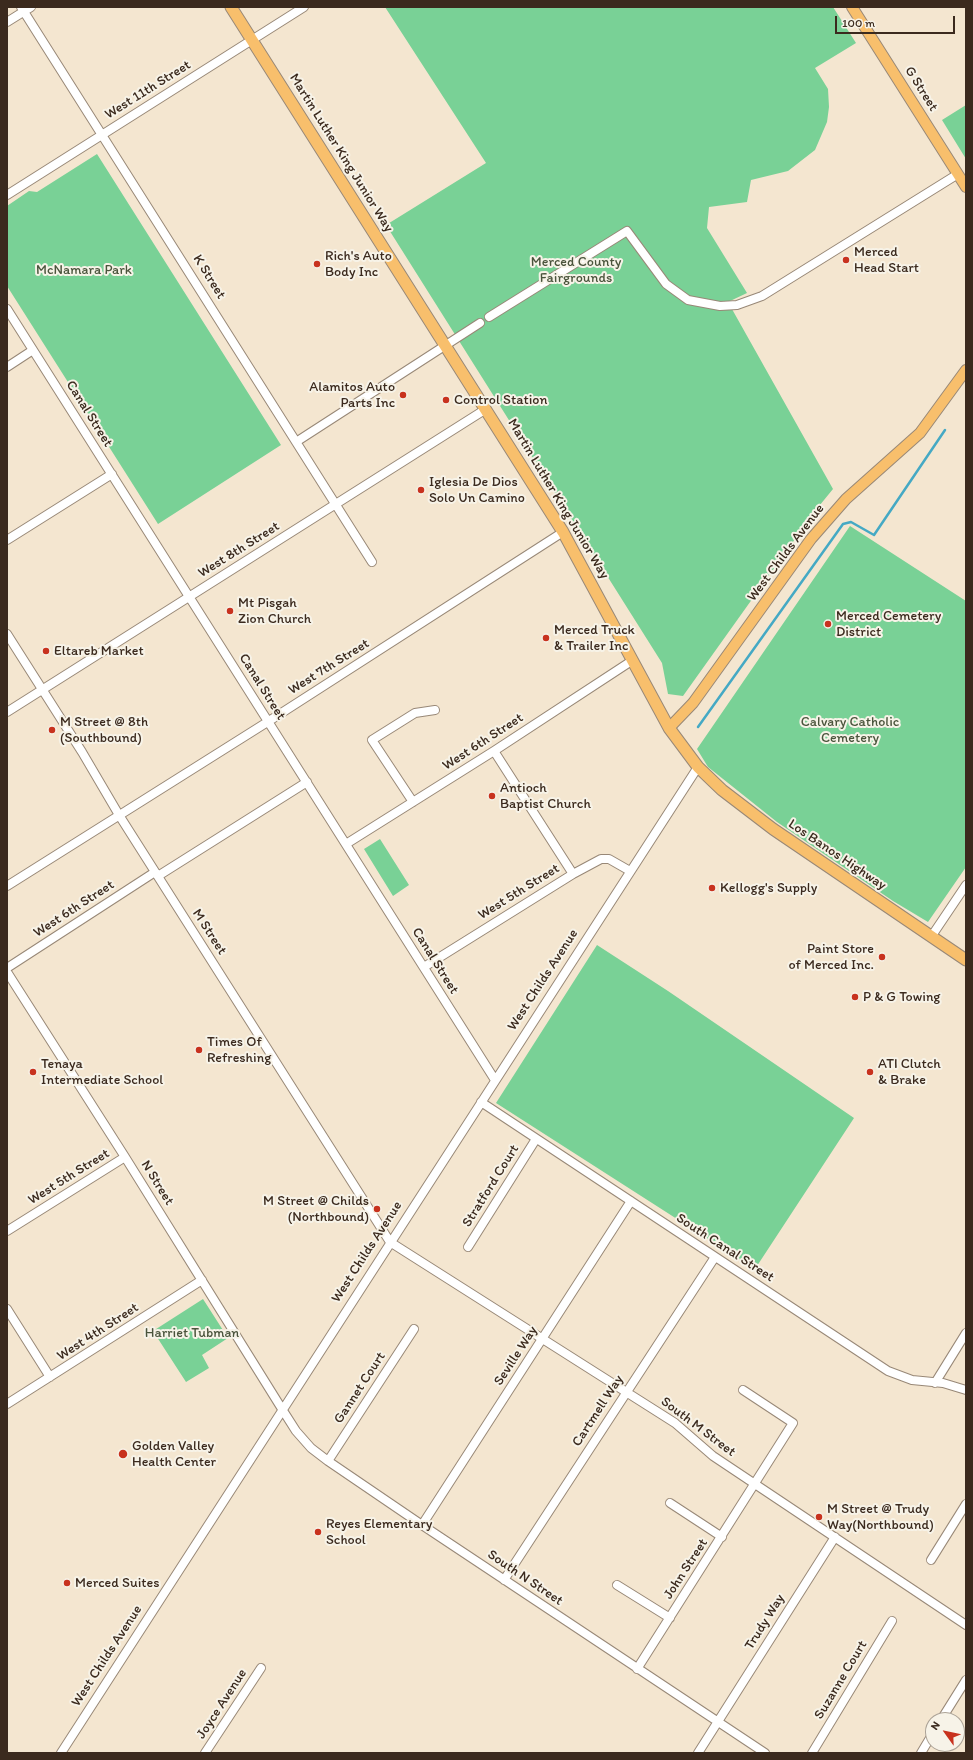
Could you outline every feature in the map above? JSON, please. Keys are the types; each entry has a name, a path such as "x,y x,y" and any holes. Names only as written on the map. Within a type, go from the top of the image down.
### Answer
{"highway":[{"name":"Martin Luther King Junior Way","path":"231,7 563,532 669,728 698,768"},
{"name":"Los Banos Highway","path":"698,768 722,790 773,829 966,960"}],"main road":[{"name":"G Street","path":"852,7 966,187"},
{"name":"West Childs Avenue","path":"669,728 693,703 811,539 846,499 920,433 966,370"}],"street":[{"name":"West 11th Street","path":"7,195 304,7"},
{"path":"7,22 26,8"},
{"name":"K Street","path":"26,8 102,134 372,562"},
{"path":"489,317 627,231 666,284 688,300 720,306 737,305 762,296 958,174"},
{"name":"Canal Street","path":"7,309 495,1080"},
{"path":"296,442 444,344 480,323"},
{"path":"7,367 33,350"},
{"name":"West 8th Street","path":"7,712 486,409"},
{"path":"7,540 112,474"},
{"name":"West 7th Street","path":"7,886 269,721 563,532"},
{"name":"M Street","path":"7,634 156,874 390,1242"},
{"name":"West 6th Street","path":"346,844 494,751 633,660"},
{"path":"413,802 372,740 415,713 435,710"},
{"path":"494,751 573,874"},
{"name":"West Childs Avenue","path":"65,1752 282,1409 698,768"},
{"name":"West 6th Street","path":"7,968 156,874 307,782"},
{"name":"West 5th Street","path":"424,967 573,874 601,859 609,859 630,871"},
{"path":"931,937 966,884"},
{"name":"N Street","path":"7,972 125,1157 282,1409"},
{"name":"South Canal Street","path":"480,1102 888,1371 912,1380 935,1383 966,1390"},
{"name":"Stratford Court","path":"468,1247 536,1139"},
{"name":"West 5th Street","path":"7,1232 125,1157"},
{"name":"Seville Way","path":"422,1525 631,1201"},
{"name":"South M Street","path":"390,1242 675,1423 713,1456 966,1626"},
{"name":"Cartmell Way","path":"504,1580 715,1257"},
{"name":"West 4th Street","path":"7,1404 202,1280"},
{"path":"7,1309 50,1377"},
{"name":"Gannet Court","path":"328,1461 414,1330"},
{"path":"935,1383 966,1333"},
{"name":"John Street","path":"637,1668 756,1484 793,1423 743,1390"},
{"name":"South N Street","path":"282,1409 303,1439 328,1461 765,1753"},
{"path":"670,1503 722,1537"},
{"path":"931,1560 966,1504"},
{"name":"Trudy Way","path":"698,1753 835,1537"},
{"path":"617,1585 670,1618"},
{"name":"Suzanne Court","path":"812,1753 892,1621"},
{"name":"Joyce Avenue","path":"205,1753 261,1668"},
{"path":"946,1712 966,1680"}],"green space":[{"name":"Merced County Fairgrounds","path":"385,7 833,7 856,43 815,68 828,89 829,107 827,122 815,150 788,171 751,180 747,202 709,207 707,228 747,293 728,302 833,489 815,511 683,696 668,694 662,663 386,225 486,163"},
{"path":"966,105 966,159 942,120"},
{"name":"McNamara Park","path":"97,154 281,445 158,524 7,286 7,206 29,191 37,192"},
{"name":"Calvary Catholic Cemetery","path":"850,526 966,601 966,867 928,922 893,901 777,822 708,767 697,749"},
{"path":"380,839 409,885 393,896 364,849"},
{"path":"597,945 668,991 854,1118 755,1269 496,1103"},
{"name":"Harriet Tubman","path":"203,1299 228,1338 202,1355 209,1368 186,1382 153,1331"}],"waterway":[{"path":"698,727 843,524 851,522 874,535 945,430"}],"place":[{"name":"Merced Head Start","path":"846,260"},
{"name":"Rich's Auto Body Inc","path":"317,264"},
{"name":"Alamitos Auto Parts Inc","path":"403,395"},
{"name":"Control Station","path":"446,400"},
{"name":"Iglesia De Dios Solo Un Camino","path":"421,490"},
{"name":"Mt Pisgah Zion Church","path":"230,611"},
{"name":"Merced Cemetery District","path":"828,624"},
{"name":"Merced Truck & Trailer Inc","path":"546,638"},
{"name":"Eltareb Market","path":"46,651"},
{"name":"M Street @ 8th (Southbound)","path":"52,730"},
{"name":"Antioch Baptist Church","path":"492,796"},
{"name":"Kellogg's Supply","path":"712,888"},
{"name":"Paint Store of Merced Inc.","path":"882,957"},
{"name":"P & G Towing","path":"855,997"},
{"name":"Times Of Refreshing","path":"199,1050"},
{"name":"Tenaya Intermediate School","path":"33,1072"},
{"name":"ATI Clutch & Brake","path":"870,1072"},
{"name":"M Street @ Childs (Northbound)","path":"377,1209"},
{"name":"Golden Valley Health Center","path":"123,1454"},
{"name":"M Street @ Trudy Way(Northbound)","path":"819,1517"},
{"name":"Reyes Elementary School","path":"318,1532"},
{"name":"Merced Suites","path":"67,1583"}]}
